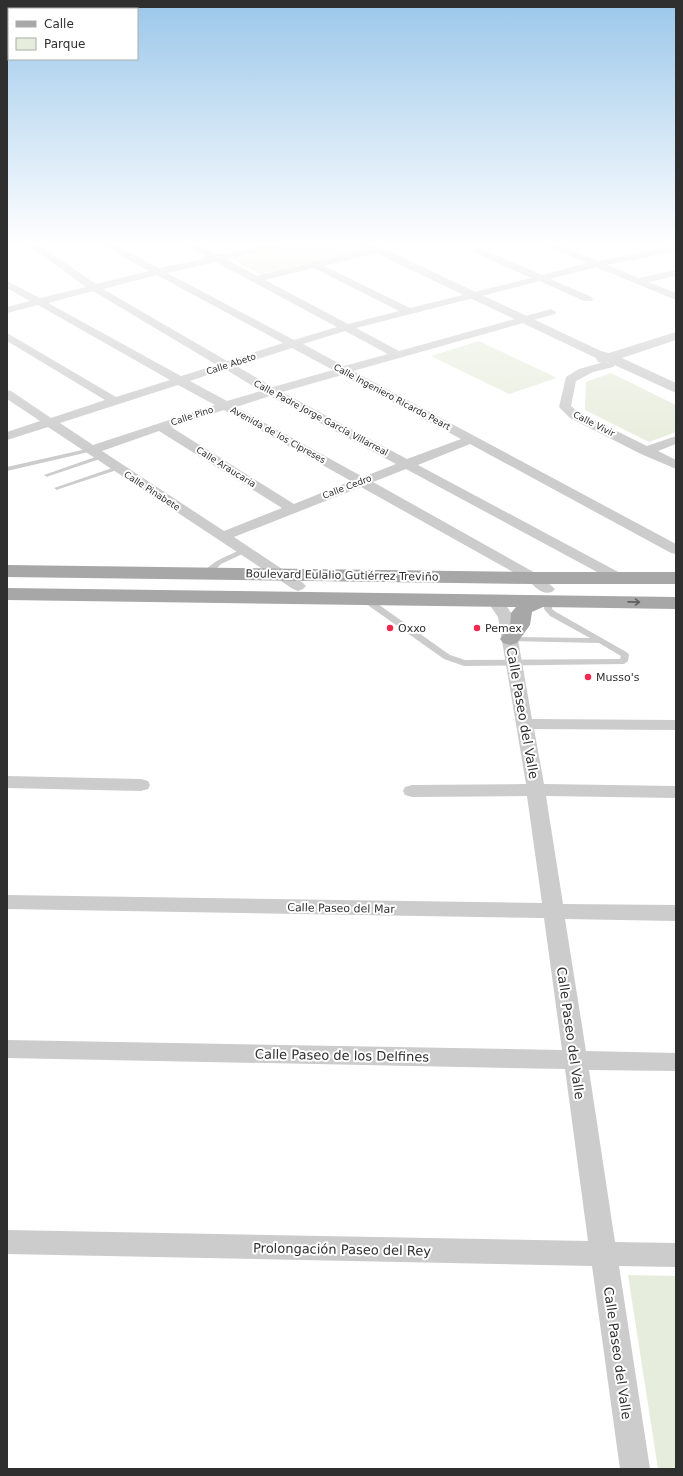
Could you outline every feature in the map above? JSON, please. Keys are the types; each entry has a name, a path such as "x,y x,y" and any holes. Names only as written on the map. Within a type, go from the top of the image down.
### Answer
{"main road":[{"name":"Boulevard Eulalio Gutiérrez Treviño","path":"7,571 280,574 676,602"},
{"name":"Boulevard Eulalio Gutiérrez Treviño","path":"7,594 495,601 617,578 676,578"},
{"name":"Boulevard Eulalio Gutiérrez Treviño","path":"7,582 442,588 543,592 676,590"},
{"path":"442,588 480,593 495,601"},
{"path":"510,639 520,625 521,613 543,592"}],"street":[{"name":"Avenida de los Cipreses","path":"60,314 362,481 543,592"},
{"name":"Calle Padre Jorge García Villarreal","path":"137,314 270,391 617,578"},
{"name":"Calle Ingeniero Ricardo Peart","path":"236,314 676,550"},
{"path":"319,314 396,354"},
{"name":"Calle Abeto","path":"7,436 292,344 397,314"},
{"path":"512,314 676,398"},
{"name":"Calle Pino","path":"96,454 160,426 225,405 396,354 545,314"},
{"path":"7,336 115,401"},
{"path":"605,361 676,336"},
{"path":"605,361 676,344"},
{"path":"605,361 676,388"},
{"name":"Calle Vivir","path":"605,361 578,374 570,380 565,407 574,415 676,466"},
{"name":"Calle Pinabete","path":"7,394 298,586"},
{"name":"Calle Araucaria","path":"160,426 293,509"},
{"name":"Calle Cedro","path":"222,537 471,439"},
{"path":"646,451 676,440"},
{"name":"Calle Paseo del Valle","path":"495,601 506,617 536,790 635,1469"},
{"path":"524,724 676,724"},
{"path":"7,782 141,784"},
{"path":"412,791 536,790 676,792"},
{"name":"Calle Paseo del Mar","path":"7,902 676,913"},
{"name":"Calle Paseo de los Delfines","path":"7,1049 676,1062"},
{"name":"Prolongación Paseo del Rey","path":"7,1242 676,1255"}],"lane":[{"path":"7,469 96,454"},
{"path":"47,476 96,454"},
{"path":"58,488 118,468"},
{"path":"207,573 212,566 245,551"},
{"path":"366,599 447,657 464,664 624,661 624,655 553,614 548,609 543,592"},
{"path":"510,639 602,641"}],"green space":[{"path":"479,341 557,378 509,394 431,356"},
{"path":"611,373 676,405 676,432 649,442 585,410 586,382"},
{"path":"628,1275 676,1276 676,1469 658,1469"}],"place":[{"name":"Oxxo","path":"390,628"},
{"name":"Pemex","path":"477,628"},
{"name":"Musso's","path":"588,677"}]}
